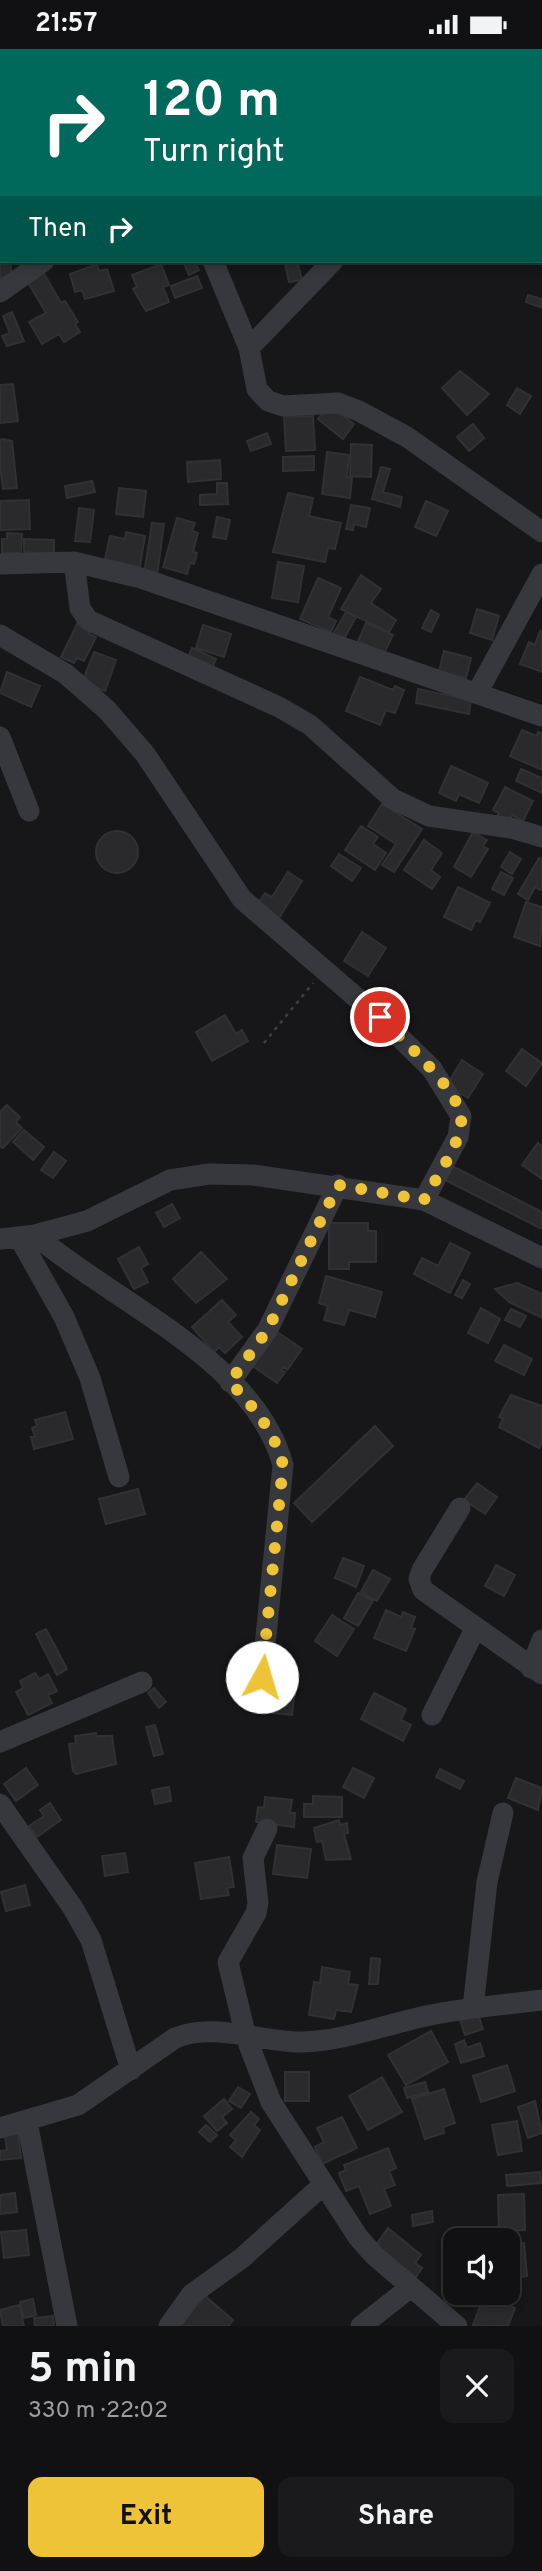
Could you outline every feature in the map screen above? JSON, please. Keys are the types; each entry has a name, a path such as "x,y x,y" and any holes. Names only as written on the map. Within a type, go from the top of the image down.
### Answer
{"street":[{"path":"0,292 41,263"},
{"path":"214,263 249,348 257,389 268,401 283,406 338,403 359,411 407,437 542,533"},
{"path":"249,348 331,263"},
{"path":"0,564 74,562 141,578 542,716"},
{"path":"74,562 80,608 88,620 279,707 310,725 393,799 429,815 511,828 542,837"},
{"path":"477,693 542,574"},
{"path":"0,635 66,674 107,710 145,754 242,899 380,1017 432,1069 461,1116 458,1137 424,1200"},
{"path":"0,737 29,811"},
{"path":"18,1237 87,1221 170,1180 209,1174 242,1175 338,1185 424,1200 542,1258"},
{"path":"230,1382 268,1329 338,1185"},
{"path":"18,1237 71,1265 194,1346 267,1424 283,1465 262,1677"},
{"path":"18,1237 64,1317 90,1378 119,1477"},
{"path":"460,1508 419,1579 423,1590 537,1671 542,1640"},
{"path":"432,1714 475,1629"},
{"path":"0,1742 142,1682"},
{"path":"0,1804 73,1908 90,1940 131,2070"},
{"path":"473,2008 487,1882 503,1813"},
{"path":"267,1829 253,1858 258,1903 256,1913 229,1956 246,2037 271,2102 358,2237 457,2326"},
{"path":"0,2128 78,2105 175,2038 191,2032 213,2031 302,2042 359,2034 425,2016 542,2000"},
{"path":"27,2122 67,2326"},
{"path":"169,2326 192,2294 242,2258 324,2184"},
{"path":"361,2326 411,2287"}],"path":[{"path":"264,1043 324,970"}],"building":[{"path":"0,263 10,263 12,277 0,278"},
{"path":"184,263 195,263 199,270 189,275"},
{"path":"285,263 298,263 302,280 289,282"},
{"path":"97,264 99,271 107,269 114,291 85,299 82,290 75,292 70,274"},
{"path":"161,264 169,285 163,287 169,302 146,311 133,289 137,287 132,275"},
{"path":"42,270 61,303 65,301 78,322 75,324 80,332 64,342 59,334 42,344 29,322 46,313 26,279"},
{"path":"197,276 202,288 175,298 171,286"},
{"path":"528,295 542,299 542,308 526,302"},
{"path":"12,312 24,341 7,346 2,336 10,333 3,316"},
{"path":"460,371 489,394 467,415 442,388"},
{"path":"13,384 18,421 0,423 0,385"},
{"path":"517,388 531,396 520,414 507,405"},
{"path":"329,405 354,424 343,439 318,419"},
{"path":"313,416 315,450 286,451 284,417"},
{"path":"473,424 484,438 469,451 457,437"},
{"path":"267,433 271,444 251,451 247,441"},
{"path":"0,440 12,441 17,488 3,489"},
{"path":"351,444 372,445 371,477 350,476"},
{"path":"327,452 349,455 347,477 352,478 350,498 322,494"},
{"path":"314,456 314,470 283,471 283,457"},
{"path":"220,460 221,479 188,482 187,462"},
{"path":"381,467 390,469 383,492 402,497 400,507 372,499"},
{"path":"92,481 95,492 67,498 65,486"},
{"path":"217,483 227,483 228,504 200,505 200,495 217,494"},
{"path":"119,488 146,491 143,517 116,514"},
{"path":"288,493 313,498 309,516 341,523 335,549 328,548 325,562 273,552"},
{"path":"29,500 30,529 0,530 0,501"},
{"path":"426,501 448,511 436,536 415,527"},
{"path":"351,505 370,508 366,527 354,524 353,530 346,529"},
{"path":"79,508 94,510 90,542 75,541"},
{"path":"217,517 230,520 226,539 213,537"},
{"path":"177,518 195,523 192,531 198,533 193,552 197,553 187,574 163,567"},
{"path":"152,523 164,524 157,576 144,574"},
{"path":"126,532 145,536 140,567 105,559 110,536 125,539"},
{"path":"7,533 22,534 21,553 2,553 2,539 7,539"},
{"path":"24,539 54,540 54,554 24,552"},
{"path":"278,562 304,566 298,602 272,598"},
{"path":"361,575 381,589 371,603 396,620 389,632 341,609"},
{"path":"318,578 341,588 328,617 336,621 331,632 300,619"},
{"path":"477,609 499,616 492,640 470,633"},
{"path":"431,610 439,615 431,632 422,628"},
{"path":"346,612 356,617 341,644 331,638"},
{"path":"78,622 91,628 89,634 96,637 84,661 77,658 74,663 61,657"},
{"path":"366,623 393,635 384,653 358,641"},
{"path":"203,625 231,634 224,657 196,648"},
{"path":"540,631 542,672 520,664 529,642 535,645"},
{"path":"192,648 216,659 210,673 186,663"},
{"path":"444,651 471,658 466,678 439,671"},
{"path":"94,652 116,660 105,691 82,683"},
{"path":"7,672 40,686 31,707 0,693"},
{"path":"360,677 393,690 395,686 404,690 395,713 386,710 380,725 346,711"},
{"path":"418,689 471,700 469,714 416,703"},
{"path":"522,730 536,736 538,732 542,733 542,770 510,756"},
{"path":"451,766 488,783 479,803 459,794 456,801 439,793"},
{"path":"521,769 542,778 542,793 516,781"},
{"path":"505,787 533,801 523,821 512,815 508,823 496,817 499,813 493,810"},
{"path":"382,804 422,829 394,872 382,865 396,844 368,826"},
{"path":"361,826 378,837 373,844 386,853 375,870 345,850"},
{"path":"117,831 132,837 138,852 132,867 117,873 102,867 96,852 102,837"},
{"path":"473,832 487,840 483,846 488,849 471,877 454,867"},
{"path":"424,840 442,853 431,870 440,877 432,889 404,870"},
{"path":"510,852 521,859 512,874 501,867"},
{"path":"339,854 361,868 352,881 331,866"},
{"path":"539,858 542,859 542,887 540,890 535,887 528,900 518,894"},
{"path":"288,872 302,881 279,918 257,905 265,893 272,897"},
{"path":"501,872 513,878 504,895 492,889"},
{"path":"458,887 490,903 480,922 476,920 471,930 444,917"},
{"path":"526,902 542,907 540,946 514,937"},
{"path":"362,932 386,948 368,976 344,961"},
{"path":"225,1015 236,1034 242,1030 248,1041 212,1061 196,1032"},
{"path":"522,1049 542,1063 526,1086 506,1071"},
{"path":"462,1060 483,1074 468,1098 447,1085"},
{"path":"7,1105 20,1117 16,1122 22,1128 3,1148 0,1146 0,1112"},
{"path":"24,1130 44,1147 33,1160 13,1142"},
{"path":"538,1143 542,1146 542,1179 522,1165"},
{"path":"54,1152 66,1161 53,1178 41,1170"},
{"path":"450,1165 542,1212 542,1229 443,1179"},
{"path":"172,1204 180,1218 164,1227 156,1213"},
{"path":"329,1223 368,1223 368,1231 376,1231 376,1262 349,1262 349,1269 329,1269"},
{"path":"450,1243 470,1253 450,1293 414,1274 422,1258 438,1266"},
{"path":"139,1247 148,1264 141,1268 148,1282 134,1289 118,1259"},
{"path":"201,1252 227,1279 196,1303 173,1279"},
{"path":"326,1276 382,1292 375,1317 349,1310 344,1325 324,1320 328,1306 319,1303"},
{"path":"463,1280 470,1284 462,1298 455,1295"},
{"path":"517,1283 542,1294 542,1318 509,1302 495,1289"},
{"path":"222,1300 236,1315 228,1322 242,1337 225,1353 219,1347 214,1352 192,1327"},
{"path":"481,1308 500,1319 488,1343 468,1333"},
{"path":"511,1309 526,1316 520,1327 505,1320"},
{"path":"277,1332 302,1349 287,1370 283,1367 281,1370 285,1372 277,1383 250,1364"},
{"path":"504,1345 532,1359 524,1375 495,1361"},
{"path":"511,1395 542,1406 542,1441 539,1448 499,1427 503,1419 499,1417"},
{"path":"65,1412 73,1439 34,1449 31,1437 35,1437 32,1428 37,1426 35,1420"},
{"path":"375,1426 393,1446 312,1522 294,1503"},
{"path":"477,1483 497,1497 485,1514 464,1500"},
{"path":"138,1489 145,1514 106,1524 99,1499"},
{"path":"343,1558 364,1566 356,1587 335,1578"},
{"path":"496,1565 515,1575 504,1596 485,1586"},
{"path":"373,1570 390,1579 377,1601 361,1592"},
{"path":"358,1593 373,1601 358,1626 344,1618"},
{"path":"386,1610 401,1617 403,1612 415,1617 411,1628 415,1629 406,1651 374,1638"},
{"path":"332,1615 354,1629 337,1656 315,1641"},
{"path":"46,1629 67,1669 57,1675 36,1634"},
{"path":"35,1673 39,1679 48,1674 57,1691 48,1695 52,1703 28,1715 16,1692 23,1688 20,1681"},
{"path":"267,1686 295,1690 292,1715 264,1712"},
{"path":"154,1688 166,1702 159,1708 148,1693"},
{"path":"374,1693 406,1709 401,1720 411,1725 403,1741 361,1719"},
{"path":"155,1725 163,1754 154,1756 146,1727"},
{"path":"96,1733 97,1736 112,1736 116,1764 76,1774 73,1771 69,1744 76,1743 75,1736"},
{"path":"26,1768 38,1785 16,1801 4,1784"},
{"path":"353,1768 374,1778 364,1798 343,1787"},
{"path":"440,1769 464,1781 460,1789 436,1777"},
{"path":"516,1778 542,1788 538,1810 508,1798"},
{"path":"169,1787 171,1801 155,1804 152,1790"},
{"path":"313,1796 342,1797 342,1817 304,1817 304,1804 313,1804"},
{"path":"265,1797 292,1800 290,1813 295,1813 294,1827 256,1822 258,1807 264,1808"},
{"path":"50,1803 61,1820 37,1837 29,1826 44,1816 40,1810"},
{"path":"339,1820 340,1825 347,1823 348,1833 344,1834 351,1859 326,1860 322,1841 317,1842 314,1828"},
{"path":"277,1845 311,1849 307,1878 273,1874"},
{"path":"125,1853 128,1872 105,1876 102,1856"},
{"path":"229,1857 234,1887 227,1888 229,1895 201,1899 195,1863"},
{"path":"25,1885 30,1905 6,1911 1,1892"},
{"path":"371,1958 380,1959 378,1984 369,1984"},
{"path":"322,1967 350,1972 348,1984 358,1985 351,2012 336,2010 334,2019 309,2015 314,1982 320,1983"},
{"path":"478,2014 483,2029 465,2035 460,2020"},
{"path":"431,2031 448,2062 406,2085 388,2055"},
{"path":"464,2040 467,2048 480,2043 484,2056 461,2063 455,2044"},
{"path":"507,2065 515,2091 481,2102 473,2076"},
{"path":"285,2072 309,2072 309,2101 285,2101"},
{"path":"382,2077 402,2112 368,2130 349,2096"},
{"path":"425,2082 428,2092 407,2098 404,2088"},
{"path":"238,2087 250,2094 241,2108 229,2101"},
{"path":"444,2089 455,2123 443,2127 444,2133 425,2139 412,2099"},
{"path":"224,2099 232,2109 222,2117 227,2123 217,2131 204,2116"},
{"path":"535,2101 542,2133 528,2138 518,2107"},
{"path":"251,2112 259,2119 254,2125 260,2130 242,2157 230,2147 236,2140 230,2135"},
{"path":"342,2117 357,2148 322,2164 315,2147 324,2142 317,2128"},
{"path":"517,2121 522,2151 498,2155 492,2125"},
{"path":"206,2125 217,2135 210,2142 199,2132"},
{"path":"18,2134 21,2158 0,2160 0,2151 7,2150 5,2135"},
{"path":"388,2148 396,2168 389,2171 395,2185 384,2189 391,2206 370,2214 359,2186 346,2191 339,2173 346,2170 344,2165"},
{"path":"540,2172 541,2183 507,2186 506,2175"},
{"path":"15,2193 17,2212 0,2214 0,2195"},
{"path":"524,2194 525,2230 499,2228 498,2195"},
{"path":"432,2211 433,2222 413,2226 412,2215"},
{"path":"388,2228 421,2255 415,2263 422,2268 416,2277 374,2248"},
{"path":"26,2230 29,2255 4,2258 1,2232"},
{"path":"520,2243 524,2243 527,2276 520,2277"},
{"path":"205,2296 233,2320 229,2326 185,2326 181,2323"},
{"path":"33,2299 36,2315 24,2318 20,2302"},
{"path":"19,2305 24,2326 3,2326 0,2310"},
{"path":"481,2305 507,2305 515,2308 508,2326 473,2325"},
{"path":"53,2316 54,2326 35,2326 34,2318"}],"route":[{"path":"262,1677 283,1465 267,1424 230,1382 268,1329 285,1298 338,1185 424,1200 458,1137 461,1116 455,1102 432,1069 380,1017"}]}
